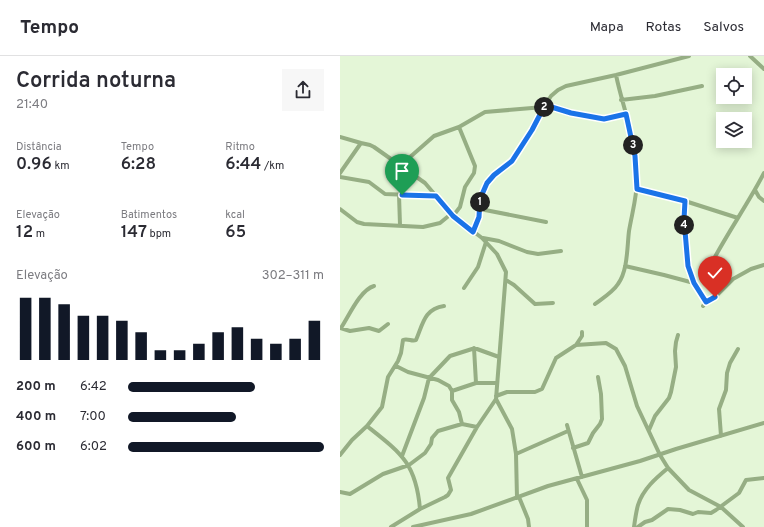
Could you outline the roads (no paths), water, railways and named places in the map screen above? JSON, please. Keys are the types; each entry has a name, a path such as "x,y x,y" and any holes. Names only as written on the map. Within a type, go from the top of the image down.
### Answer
{"street":[{"path":"473,232 479,217 480,199 487,183 494,175 512,161 532,130 544,106 551,96 558,90 566,86 689,56"},
{"path":"750,56 764,69"},
{"path":"595,304 619,284 625,266 637,189 635,156 616,75"},
{"path":"621,100 662,95 702,86"},
{"path":"401,165 434,136 459,127 485,112 544,106 604,119 626,114"},
{"path":"340,209 357,222 364,224 423,227 440,223 452,215 460,207 465,187 475,170 475,166 459,127"},
{"path":"340,137 370,144 425,183 452,215 482,238 497,254 506,272 496,397 476,427 448,478 451,488 450,492 445,497 420,509 391,527"},
{"path":"340,173 361,143"},
{"path":"725,286 709,279 707,274 716,254 764,173"},
{"path":"340,177 369,182 382,192 391,195 436,196"},
{"path":"637,189 685,201 738,218"},
{"path":"755,190 759,197 764,201"},
{"path":"399,195 400,225"},
{"path":"685,201 684,219 688,266 704,304 715,297 733,279 751,269 764,265"},
{"path":"480,209 546,222"},
{"path":"482,238 499,241 527,252 538,254 561,251"},
{"path":"464,288 478,267 486,242"},
{"path":"625,266 694,283"},
{"path":"506,280 514,285 535,304 553,302"},
{"path":"374,286 366,289 353,307 341,328 350,331 369,328 379,331 388,324"},
{"path":"340,455 352,440 367,426 382,407 388,376 396,366 402,353 403,340 416,340 430,311 444,306"},
{"path":"496,397 507,392 535,392 542,389 556,358 576,345 582,336 582,332"},
{"path":"649,430 655,416 669,398 671,392 676,368 675,347 678,335"},
{"path":"576,345 606,343 616,348 625,366 637,406 660,455 668,468 689,490 721,507 743,527"},
{"path":"402,456 424,398 429,378 450,356 474,348 499,357"},
{"path":"474,348 476,383"},
{"path":"721,436 720,409 726,390 727,373 730,363 738,349"},
{"path":"396,366 408,372 444,383 449,386 452,391 452,400 459,412 462,424"},
{"path":"573,448 588,443 601,422 601,394 598,377"},
{"path":"452,391 476,383 497,383"},
{"path":"496,397 512,429 516,454 518,497 528,519 529,527"},
{"path":"340,492 350,494 383,474 409,465 428,450 432,438 438,431 462,424 476,427"},
{"path":"413,527 471,514 548,486 640,462 676,449 764,424"},
{"path":"566,425 582,477"},
{"path":"367,426 402,456 409,465 417,487 420,509"},
{"path":"516,454 568,431"},
{"path":"634,527 638,505 649,485 668,468"},
{"path":"638,527 668,510 680,510 693,514 698,512 711,512 721,507 739,493 746,480 764,478"},
{"path":"576,479 587,500 587,527"}]}
